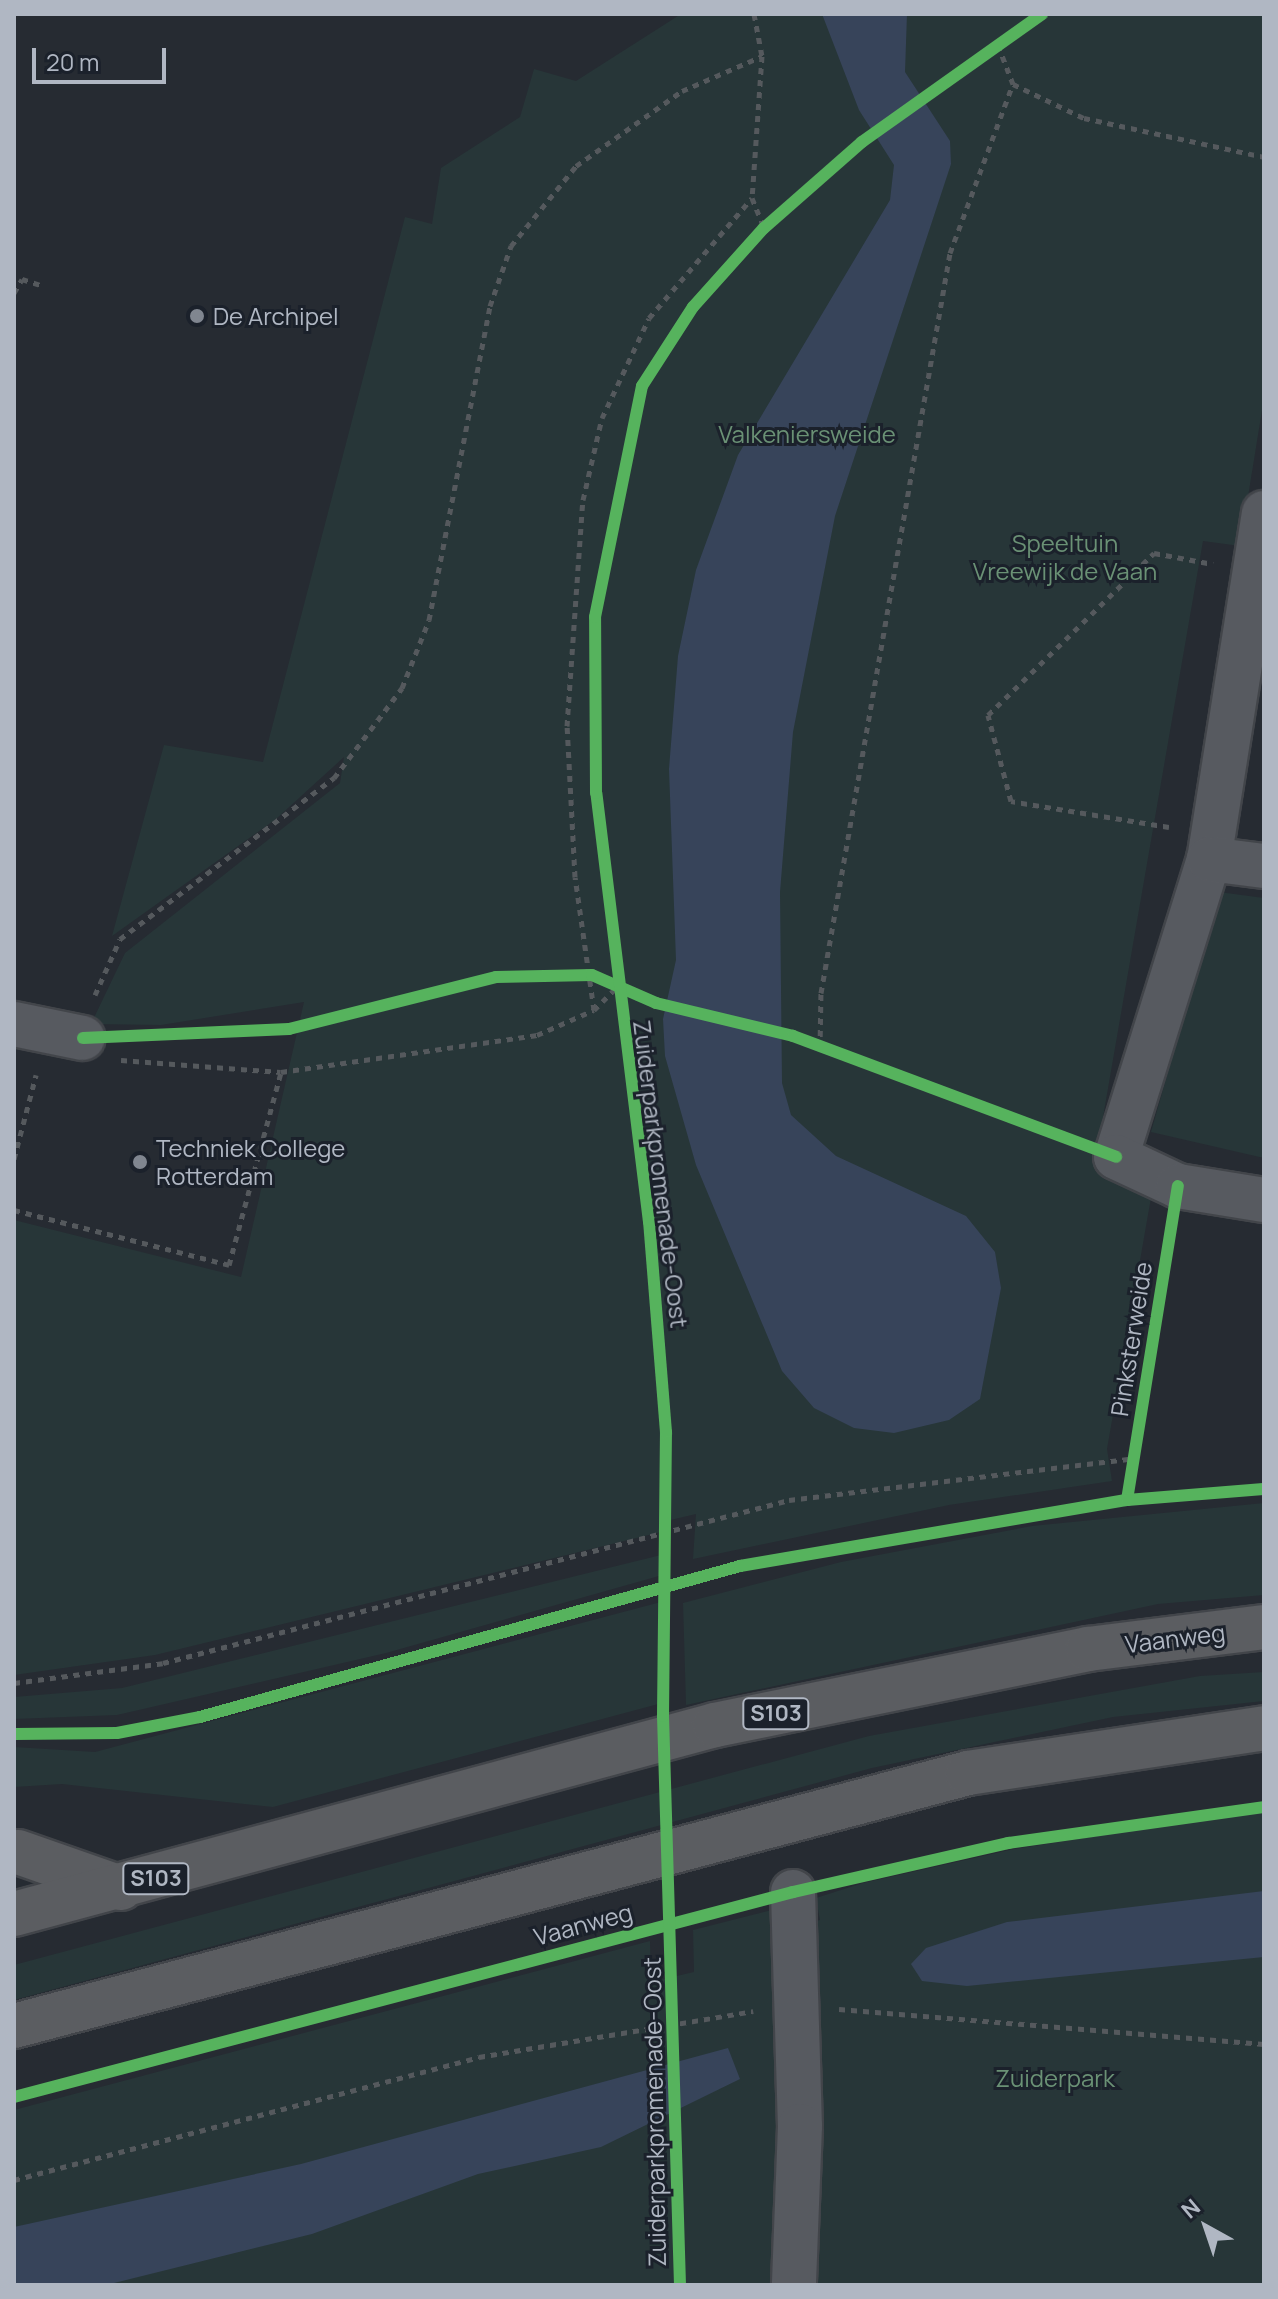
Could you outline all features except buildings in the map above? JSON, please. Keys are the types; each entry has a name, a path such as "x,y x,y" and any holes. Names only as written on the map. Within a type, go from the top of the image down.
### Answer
{"highway":[{"name":"Vaanweg","path":"14,1914 121,1888 715,1725 1057,1655 1264,1627"},
{"name":"Vaanweg","path":"14,2026 968,1773 1264,1728"},
{"path":"16,1853 121,1888"}],"street":[{"path":"1264,513 1211,848 1116,1157 1178,1186 1264,1200"},
{"path":"1211,848 1264,866"},
{"path":"24,1026 83,1038"},
{"path":"793,1892 799,2007 794,2285"}],"path":[{"path":"754,14 762,56 752,198 764,228"},
{"path":"820,1048 821,993 950,253 1013,84 1003,41 986,54"},
{"path":"616,988 594,1010 537,1035 281,1072 82,1057 83,1038 120,939 334,778 402,688 429,620 490,306 511,246 576,166 682,91 762,56"},
{"path":"1013,84 1084,118 1264,157"},
{"path":"594,1010 592,975 575,877 567,726 583,500 602,418 649,318 752,198"},
{"path":"754,239 775,218"},
{"path":"14,293 22,279 40,285"},
{"path":"1211,848 1011,801 988,715 1154,553 1257,572"},
{"path":"578,976 592,975 629,993"},
{"path":"14,1159 37,1081 24,1026"},
{"path":"807,1042 834,1053"},
{"path":"14,1210 229,1265 281,1072"},
{"path":"14,1683 163,1663 789,1500 1134,1458"},
{"path":"665,1554 666,1514"},
{"path":"14,2180 479,2057 627,2027 799,2007 1264,2044"}],"green space":[{"name":"Valkeniersweide","path":"681,14 1264,14 1264,398 1240,546 1203,541 1094,1169 1152,1192 1107,1449 1112,1481 949,1505 693,1559 696,1514 662,1522 661,1532 155,1655 14,1675 14,1220 241,1277 304,1002 161,1025 91,1024 125,953 340,783 344,757 276,819 112,936 164,745 263,762 405,217 432,224 441,168 520,117 534,69 576,81"},
{"path":"1219,892 1264,898 1264,1158 1151,1132"},
{"path":"1264,1503 1264,1595 1158,1604 686,1705 683,1603 841,1562 1032,1526"},
{"path":"661,1555 659,1576 386,1653 117,1715 14,1719 14,1697 122,1688"},
{"path":"661,1602 662,1703 273,1807 62,1784 14,1787 14,1747 95,1752"},
{"path":"1264,1672 1264,1701 1113,1717 872,1768 14,2000 14,1965 869,1736 1200,1676"},
{"name":"Zuiderpark","path":"1264,1810 1264,2285 14,2285 14,2110 650,1941 651,1982 694,1972 693,1930 776,1909 788,1928 820,1920 816,1898 863,1883 1014,1849"}],"water":[{"path":"822,14 907,14 905,72 950,141 951,164 835,516 793,732 780,892 782,1083 791,1115 836,1156 966,1216 995,1252 1001,1288 980,1399 949,1420 894,1433 854,1428 814,1408 782,1371 696,1165 665,1056 663,1019 676,960 669,769 678,656 696,570 738,455 890,200 894,165 859,110"},
{"path":"1264,1891 1264,1957 967,1986 922,1981 911,1964 926,1948 1007,1922"},
{"path":"728,2048 740,2079 601,2147 478,2174 312,2234 106,2285 14,2285 14,2227 301,2164"}],"cycle path":[{"name":"Zuiderparkpromenade-Oost","path":"680,2285 663,1716 666,1432 649,1222 596,793 595,617 642,386 693,307 764,228 862,142 1042,14"},
{"name":"Zuiderparkpromenade-Oost","path":"83,1038 289,1029 496,977 592,975 656,1003 793,1036 1116,1157"},
{"name":"Pinksterweide","path":"1127,1500 1178,1186"},
{"path":"14,1734 117,1733 200,1717 740,1566 1127,1500 1264,1489"},
{"path":"14,2097 793,1892 1008,1843 1264,1807"}],"place":[{"name":"De Archipel","path":"197,316"},
{"name":"Techniek College Rotterdam","path":"140,1162"}],"park label":[{"name":"Speeltuin Vreewijk de Vaan","path":"1065,557"}]}
